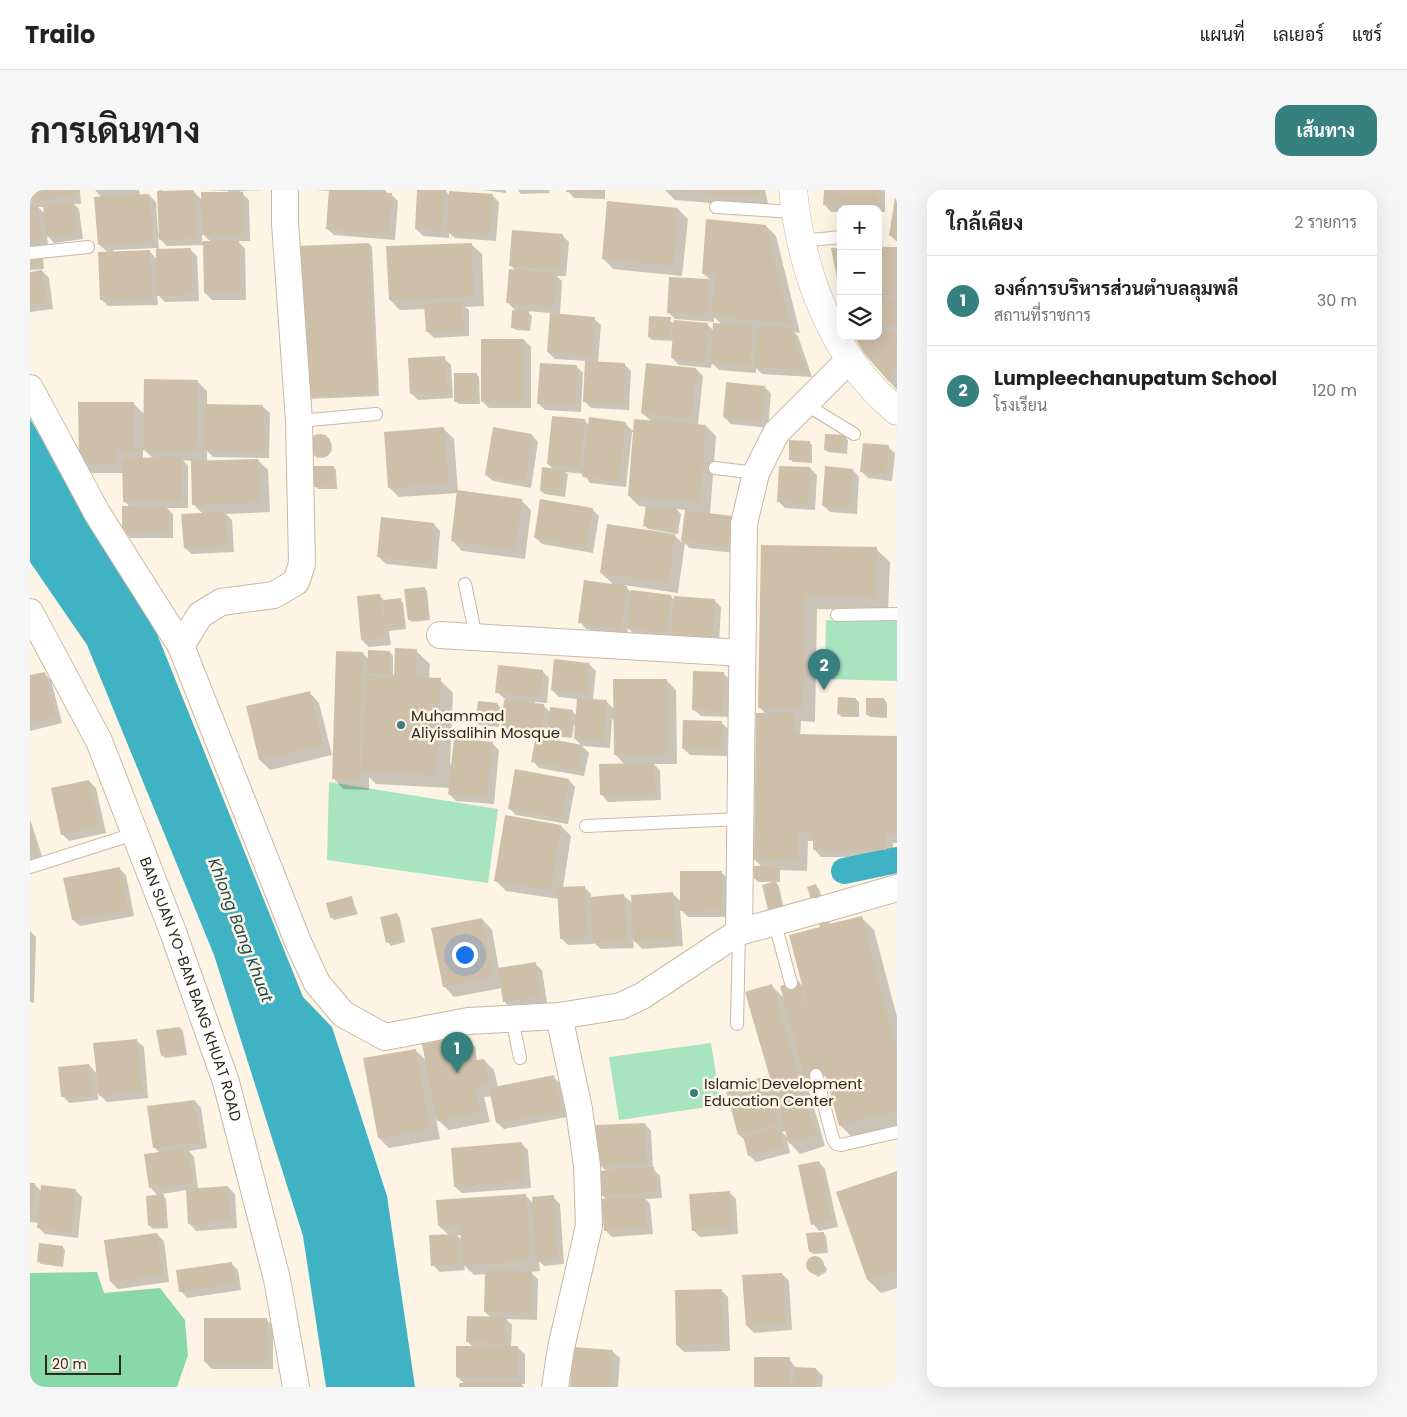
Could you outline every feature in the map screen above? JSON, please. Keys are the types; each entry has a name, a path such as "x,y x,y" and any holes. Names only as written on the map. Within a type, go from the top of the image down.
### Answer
{"street":[{"path":"181,646 200,615 221,602 274,595 296,582 302,564 299,421 284,223 285,190"},
{"path":"794,201 801,241 818,302 850,360 880,397 897,411"},
{"path":"739,932 744,524 756,473 776,433 850,360"},
{"path":"30,388 98,513 181,646 298,942 317,984 343,1014 385,1038 468,1021 559,1016 621,1006 642,996 739,932 775,924 897,888"},
{"name":"BAN SUAN YO-BAN BANG KHUAT ROAD","path":"30,612 99,741 173,932 226,1082 277,1279 296,1387"},
{"path":"440,635 742,653"},
{"path":"555,1387 561,1348 589,1226 587,1166 579,1109 559,1016"}],"lane":[{"path":"716,207 794,201"},
{"path":"801,241 837,237"},
{"path":"30,253 88,247"},
{"path":"805,404 854,434"},
{"path":"299,421 376,414"},
{"path":"715,468 756,473"},
{"path":"465,584 476,637"},
{"path":"837,615 897,614"},
{"path":"586,826 740,819"},
{"path":"30,867 134,834"},
{"path":"775,924 791,983"},
{"path":"737,1024 739,932"},
{"path":"512,1018 520,1058"},
{"path":"816,1075 832,1139 836,1144 841,1145 897,1132"}],"green space":[{"path":"826,620 897,621 897,681 825,679"},
{"path":"329,782 498,809 488,883 327,860"},
{"path":"711,1043 721,1105 619,1120 609,1057"},
{"path":"97,1272 104,1293 160,1288 185,1320 188,1355 177,1387 30,1387 30,1273"}],"water":[{"name":"Khlong Bang Khuat","path":"30,419 157,634 303,997 332,1027 387,1196 415,1387 326,1387 303,1236 214,955 87,645 30,562"}],"building":[{"path":"30,190 74,190 75,197 30,201"},
{"path":"194,190 196,238 159,240 157,191"},
{"path":"329,190 392,193 389,234 326,229"},
{"path":"417,190 446,190 442,231 415,229"},
{"path":"566,190 599,190 599,193 566,192"},
{"path":"758,190 759,198 676,191"},
{"path":"824,190 879,190 879,205 823,205"},
{"path":"449,191 493,194 490,235 447,232"},
{"path":"897,191 897,237 889,236"},
{"path":"201,192 243,192 244,235 202,235"},
{"path":"149,194 153,241 98,245 94,197"},
{"path":"73,201 77,233 46,237 43,205"},
{"path":"607,201 678,208 673,266 602,259"},
{"path":"38,205 42,239 30,240 30,206"},
{"path":"706,219 766,225 790,323 712,316 715,275 702,274"},
{"path":"512,230 563,234 560,270 509,266"},
{"path":"39,240 42,266 30,267 30,241"},
{"path":"203,241 239,241 240,293 204,293"},
{"path":"369,243 376,393 305,397 297,246"},
{"path":"472,243 474,297 389,300 386,246"},
{"path":"882,247 897,247 897,295 882,295"},
{"path":"191,248 192,294 157,296 156,249"},
{"path":"831,248 837,248 837,278"},
{"path":"150,250 152,298 100,300 98,252"},
{"path":"509,269 556,273 554,307 506,303"},
{"path":"42,270 47,302 30,305 30,272"},
{"path":"669,277 709,279 707,315 667,313"},
{"path":"882,298 897,298 897,326 882,327"},
{"path":"462,302 463,330 426,332 424,304"},
{"path":"512,310 529,311 528,329 511,328"},
{"path":"550,313 595,317 591,356 547,352"},
{"path":"649,316 671,317 669,339 648,337"},
{"path":"674,320 708,323 705,362 671,358"},
{"path":"713,323 752,326 750,366 711,364"},
{"path":"757,326 791,328 806,371 754,367"},
{"path":"882,331 897,331 897,365 889,382 864,353 856,340 882,340"},
{"path":"481,339 524,339 525,402 481,402"},
{"path":"445,356 447,392 410,394 408,358"},
{"path":"585,361 625,363 623,404 583,402"},
{"path":"540,363 577,365 575,406 537,404"},
{"path":"646,363 696,368 692,418 641,413"},
{"path":"454,373 477,373 477,402 454,402"},
{"path":"144,379 198,380 197,451 143,450"},
{"path":"726,382 765,386 762,422 723,417"},
{"path":"78,402 134,402 134,452 117,452 117,463 79,463"},
{"path":"205,404 263,405 263,451 204,450"},
{"path":"552,416 585,419 580,468 547,464"},
{"path":"589,417 626,422 619,481 582,477"},
{"path":"634,419 706,425 700,502 628,496"},
{"path":"444,427 448,483 388,488 384,432"},
{"path":"493,427 532,434 525,482 485,475"},
{"path":"320,434 328,437 331,445 328,453 320,456 312,453 309,445 312,437"},
{"path":"825,434 846,435 844,451 824,450"},
{"path":"789,440 810,441 809,461 789,460"},
{"path":"863,443 889,445 886,474 860,472"},
{"path":"182,457 182,501 123,502 122,458"},
{"path":"258,459 260,502 192,505 191,461"},
{"path":"312,466 334,466 335,486 314,487"},
{"path":"779,466 810,467 809,503 777,502"},
{"path":"825,466 853,469 850,508 822,506"},
{"path":"542,467 565,470 562,494 540,491"},
{"path":"457,490 522,499 515,550 451,541"},
{"path":"540,499 593,508 586,547 534,538"},
{"path":"646,505 678,510 675,531 643,526"},
{"path":"122,506 167,506 167,532 122,532"},
{"path":"685,510 732,516 728,547 681,541"},
{"path":"225,512 227,545 184,548 181,514"},
{"path":"381,517 434,523 430,563 377,557"},
{"path":"607,524 675,534 668,583 600,573"},
{"path":"761,545 877,547 876,598 805,596 802,709 758,708"},
{"path":"584,580 627,586 621,629 578,623"},
{"path":"425,587 428,618 408,620 404,589"},
{"path":"631,590 671,595 667,633 627,628"},
{"path":"380,594 385,638 361,640 357,596"},
{"path":"674,596 715,599 712,638 672,636"},
{"path":"401,598 404,626 386,628 383,600"},
{"name":"Muhammad Aliyissalihin Mosque","path":"395,648 417,649 415,677 441,678 436,775 361,771 366,676 394,677"},
{"path":"368,650 390,651 390,674 367,673"},
{"path":"336,651 363,652 359,780 332,779"},
{"path":"554,659 589,663 587,694 551,690"},
{"path":"498,665 543,670 540,697 495,693"},
{"path":"693,671 724,672 723,711 692,710"},
{"path":"45,672 56,717 30,723 30,675"},
{"path":"613,679 667,679 667,755 614,755"},
{"path":"310,691 323,745 259,760 246,706"},
{"path":"838,697 856,698 856,714 837,714"},
{"path":"577,698 607,700 604,742 574,739"},
{"path":"866,698 884,698 885,715 866,715"},
{"path":"504,700 544,704 541,731 501,727"},
{"path":"478,701 498,703 496,724 475,722"},
{"path":"550,707 573,710 570,736 547,733"},
{"path":"756,713 794,713 794,734 897,736 897,834 886,833 886,850 813,850 813,832 798,832 798,861 754,860"},
{"path":"683,720 722,721 721,750 682,749"},
{"path":"536,736 582,745 578,770 531,762"},
{"path":"454,738 493,742 487,798 448,794"},
{"path":"654,763 655,794 600,795 599,764"},
{"path":"515,769 569,779 562,818 508,809"},
{"path":"89,780 100,827 61,835 51,788"},
{"path":"505,815 561,825 551,890 494,881"},
{"path":"30,829 37,852 30,854"},
{"path":"754,866 777,866 777,880 754,879"},
{"path":"120,867 128,910 72,920 63,878"},
{"path":"680,871 722,871 722,910 680,911"},
{"path":"776,881 782,907 768,910 762,885"},
{"path":"816,884 829,924 862,916 897,1052 897,1111 839,1126 789,935 820,927 807,887"},
{"path":"585,886 587,938 560,939 557,887"},
{"path":"673,892 676,940 634,942 631,895"},
{"path":"624,894 627,941 593,943 590,897"},
{"path":"352,896 356,911 330,918 326,903"},
{"path":"397,913 403,939 386,943 380,917"},
{"path":"482,918 493,977 443,987 431,928"},
{"path":"536,962 541,997 503,1002 498,968"},
{"path":"799,981 824,1073 805,1078 780,986"},
{"path":"772,984 816,1136 789,1144 745,992"},
{"path":"180,1027 184,1052 161,1056 156,1030"},
{"path":"465,1036 470,1061 484,1059 490,1084 475,1087 480,1112 437,1121 422,1044"},
{"path":"137,1039 142,1092 99,1096 93,1043"},
{"path":"416,1049 430,1129 378,1138 363,1058"},
{"path":"89,1064 92,1094 61,1097 58,1067"},
{"path":"554,1075 561,1111 496,1123 489,1088"},
{"path":"767,1076 779,1124 738,1135 725,1087"},
{"path":"195,1100 201,1142 153,1148 147,1106"},
{"path":"645,1123 647,1163 598,1165 595,1125"},
{"path":"779,1127 784,1147 748,1156 743,1136"},
{"path":"522,1142 525,1181 454,1187 451,1148"},
{"path":"188,1148 192,1183 149,1188 144,1154"},
{"path":"819,1161 832,1220 811,1225 798,1165"},
{"path":"654,1167 656,1192 601,1196 599,1171"},
{"path":"897,1171 897,1270 867,1280 836,1192"},
{"path":"30,1183 35,1183 31,1217 30,1217"},
{"path":"41,1185 76,1189 71,1232 37,1228"},
{"path":"228,1186 231,1221 188,1224 186,1189"},
{"path":"730,1191 732,1228 692,1231 689,1194"},
{"path":"164,1194 166,1225 148,1226 146,1196"},
{"path":"526,1194 530,1261 463,1265 460,1225 438,1226 436,1200"},
{"path":"554,1195 558,1258 536,1260 532,1197"},
{"path":"644,1196 647,1228 604,1231 601,1199"},
{"path":"824,1232 825,1250 809,1252 806,1233"},
{"path":"157,1233 163,1275 110,1282 104,1240"},
{"path":"457,1234 459,1264 431,1266 429,1235"},
{"path":"39,1243 63,1246 61,1264 37,1262"},
{"path":"815,1256 821,1259 824,1265 821,1271 815,1274 809,1271 806,1265 809,1259"},
{"path":"232,1262 235,1284 179,1292 176,1270"},
{"path":"485,1270 532,1271 531,1314 484,1312"},
{"path":"782,1273 786,1324 746,1326 742,1275"},
{"path":"722,1289 723,1344 676,1345 675,1290"},
{"path":"467,1316 505,1317 505,1343 466,1342"},
{"path":"204,1318 267,1318 267,1363 204,1362"},
{"path":"456,1346 518,1346 518,1378 456,1377"},
{"path":"573,1347 613,1350 611,1387 570,1387"},
{"path":"754,1357 790,1357 790,1387 754,1387"},
{"path":"794,1367 816,1368 816,1387 793,1387"},
{"path":"459,1383 522,1383 522,1387 459,1387"}],"waterway":[{"path":"844,871 897,860"}],"place":[{"name":"Lumpleechanupatum School","path":"824,690"},
{"name":"Muhammad Aliyissalihin Mosque","path":"401,725"},
{"name":"องค์การบริหารส่วนตำบลลุมพลี","path":"457,1073"},
{"name":"Islamic Development Education Center","path":"694,1093"}]}
